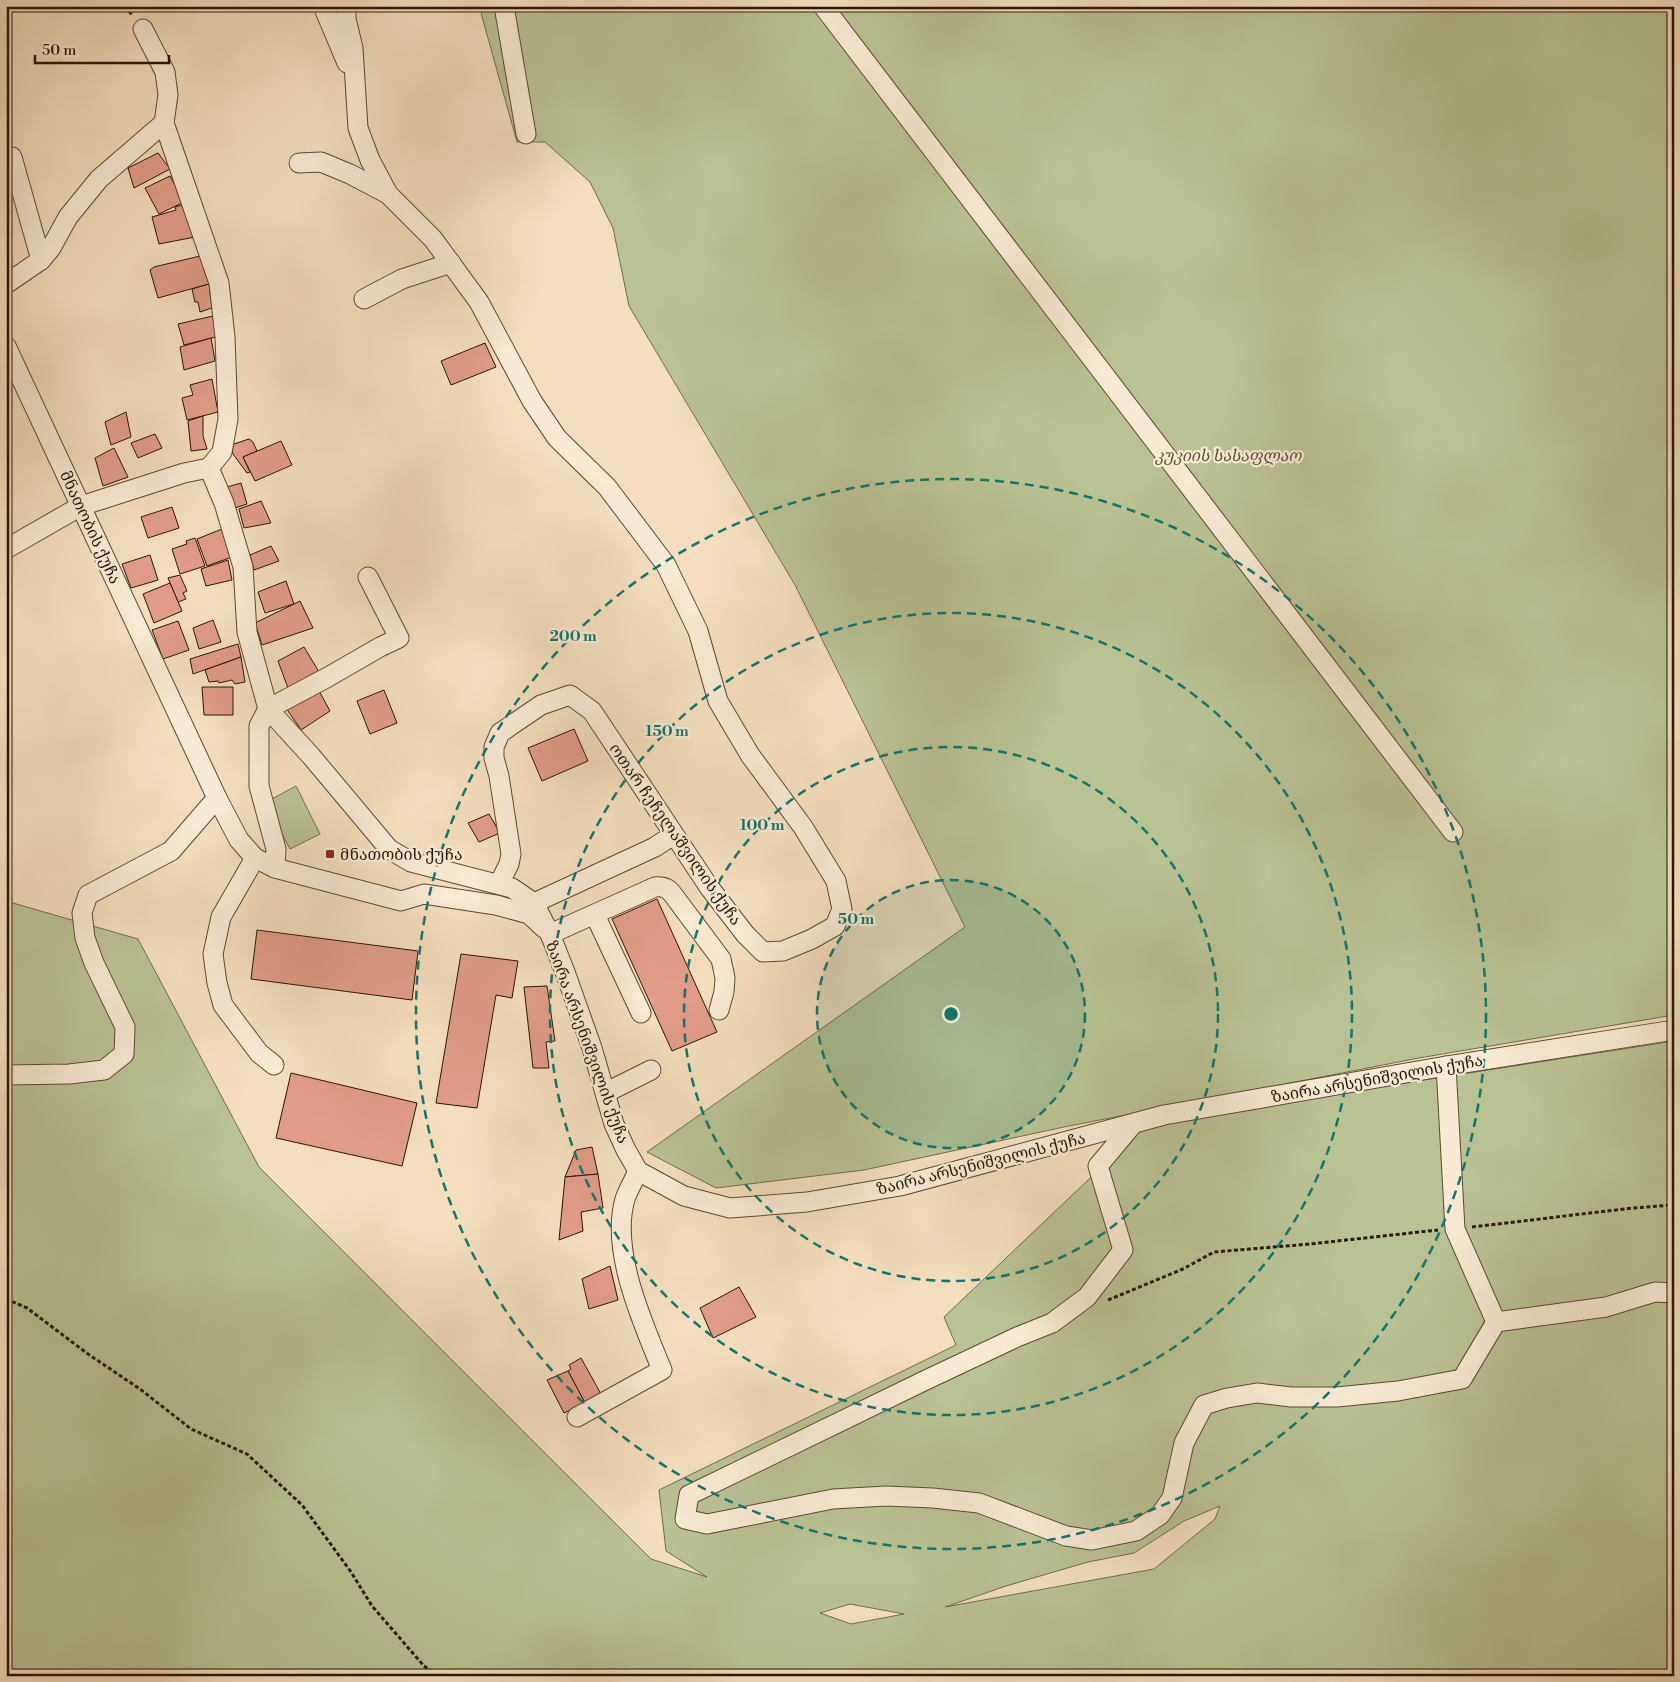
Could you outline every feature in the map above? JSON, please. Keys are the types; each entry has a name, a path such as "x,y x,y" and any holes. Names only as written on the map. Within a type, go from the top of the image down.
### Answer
{"street":[{"name":"ოთარ ჩეჩელაშვილის ქუჩა","path":"323,6 354,78"},
{"name":"ოთარ ჩეჩელაშვილის ქუჩა","path":"346,6 346,19 353,48 358,128 370,160 388,194 433,238 451,263 478,302 532,401 557,438 608,487 666,565 698,630 718,701 750,755 803,827 836,881 842,909 835,926 812,939 783,950 763,952 745,934 673,835 592,711 570,695 541,705 516,722 500,733 494,747 494,758 511,854 509,864 499,884"},
{"path":"504,6 526,134"},
{"path":"822,6 1453,832"},
{"path":"6,548 81,506 184,473 209,468 222,452 228,419 225,337 218,283 164,123 168,95 165,72 143,29"},
{"path":"6,284 41,260 68,217 99,179 164,123"},
{"path":"12,158 41,260"},
{"path":"299,163 321,162 350,174 388,194"},
{"path":"364,300 402,279 451,263"},
{"name":"მნათობის ქუჩა","path":"6,346 217,798 239,840 256,858 275,868 401,901 424,894 496,905 529,914 550,934"},
{"name":"ზაირა არსენიშვილის ქუჩა","path":"209,468 224,503 243,567 247,632 268,709 311,756 388,849 411,862 512,888 534,903 550,934 592,1048 614,1124 638,1171 684,1196 730,1208 806,1202 900,1186 1183,1112 1446,1066 1674,1030"},
{"path":"275,868 276,849 259,786 259,726 268,709 380,647 400,638 368,576"},
{"path":"6,1075 69,1074 104,1070 124,1054 125,1027 94,963 85,938 82,913 88,895 171,850 217,798"},
{"path":"534,903 655,847 673,835"},
{"path":"256,858 221,917 213,954 217,983 223,1005 259,1053 274,1065"},
{"path":"550,934 656,887 663,886 669,890 721,959 725,978 724,992 719,1010"},
{"path":"595,914 641,1013"},
{"path":"1446,1066 1455,1229 1496,1322"},
{"path":"605,1093 652,1070"},
{"path":"1133,1124 1098,1166 1123,1250 1087,1297 1052,1324 1017,1337 919,1383 689,1496 685,1519 706,1524 834,1499 886,1496 933,1498 979,1503 1066,1536 1092,1540 1136,1531 1160,1515 1172,1498 1184,1443 1204,1405 1227,1398 1257,1393 1291,1397 1337,1397 1398,1391 1462,1379 1496,1322"},
{"path":"577,1417 662,1370 633,1296 624,1254 622,1225 625,1199 638,1171"},
{"path":"1496,1322 1606,1307 1655,1292 1674,1293"}],"path":[{"path":"6,1176 8,1180 6,1185"},
{"path":"1105,1302 1183,1269 1214,1252 1455,1229 1632,1208 1674,1206"},
{"path":"6,1299 27,1308 88,1354 140,1389 191,1429 246,1454 302,1505 372,1606 424,1666 438,1676"}],"green space":[{"name":"კუკიის სასაფლაო","path":"479,6 1674,6 1674,1015 1419,1058 1064,1127 864,1170 716,1188 647,1152 965,927 795,585 629,306 613,228 590,182 545,142 517,142"},
{"path":"296,786 320,834 290,849 266,802"},
{"path":"6,901 138,939 259,1167 651,1559 707,1577 666,1551 659,1490 956,1345 944,1317 1148,1123 1674,1041 1674,1676 6,1676","holes":["1220,1506 1215,1519 1154,1569 945,1607 1006,1586 1088,1562 1134,1553 1184,1521","850,1604 904,1614 851,1624 820,1613"]}],"building":[{"path":"158,153 170,169 134,188 128,168"},
{"path":"170,176 184,202 159,214 145,188"},
{"path":"185,204 195,237 159,244 152,217 176,210 175,207"},
{"path":"200,256 209,284 158,298 150,270 154,267"},
{"path":"209,284 212,308 200,312 192,289"},
{"path":"213,316 216,337 184,345 178,324"},
{"path":"211,338 215,361 184,370 180,347"},
{"path":"485,343 496,367 451,385 441,361"},
{"path":"212,379 218,412 187,420 182,398 193,395 190,385"},
{"path":"126,412 131,437 111,445 105,422"},
{"path":"203,416 203,436 207,449 191,451 188,421"},
{"path":"155,434 162,448 138,458 131,443"},
{"path":"249,439 253,442 257,451 243,457 250,472 247,473 233,454 231,445"},
{"path":"281,441 292,465 255,481 243,457"},
{"path":"114,448 128,477 103,486 95,458"},
{"path":"241,483 247,504 232,509 227,487"},
{"path":"261,501 271,523 244,528 239,509"},
{"path":"172,507 179,528 148,538 141,517"},
{"path":"222,529 232,557 207,566 197,539"},
{"path":"195,538 205,566 180,574 172,549 187,544 186,541"},
{"path":"271,546 279,561 254,570 250,555"},
{"path":"150,555 158,580 131,588 122,564"},
{"path":"228,560 232,580 206,586 201,569"},
{"path":"180,575 187,591 183,593 186,599 178,602 168,578"},
{"path":"286,581 294,604 265,613 258,592"},
{"path":"170,583 182,611 154,623 143,594"},
{"path":"300,601 313,628 262,645 255,623"},
{"path":"213,620 221,642 199,649 193,628"},
{"path":"178,621 189,650 163,659 152,630"},
{"path":"238,644 241,657 193,674 190,659"},
{"path":"304,647 319,672 288,688 278,661"},
{"path":"241,657 245,682 235,684 232,680 219,683 218,681 209,682 205,670"},
{"path":"202,687 233,687 233,715 204,715"},
{"path":"318,689 330,711 301,730 286,708"},
{"path":"384,690 397,723 370,734 357,701"},
{"path":"574,729 588,761 542,781 528,748"},
{"path":"489,814 500,833 479,842 468,823"},
{"path":"657,899 717,1032 672,1051 612,919"},
{"path":"257,930 418,951 412,1000 251,979"},
{"path":"461,954 518,961 512,998 496,995 477,1108 436,1103"},
{"path":"547,986 555,1041 546,1042 549,1068 533,1068 524,987"},
{"path":"291,1073 417,1103 402,1166 276,1138"},
{"path":"592,1147 598,1174 565,1177 576,1150"},
{"path":"598,1174 603,1208 581,1212 583,1231 559,1240 565,1177"},
{"path":"610,1266 618,1300 589,1309 582,1279"},
{"path":"739,1287 756,1317 713,1338 700,1308"},
{"path":"581,1358 601,1394 585,1403 568,1371 571,1369 569,1365"},
{"path":"568,1371 585,1403 564,1413 547,1380"}],"place":[{"name":"მნათობის ქუჩა","path":"330,854"}]}
